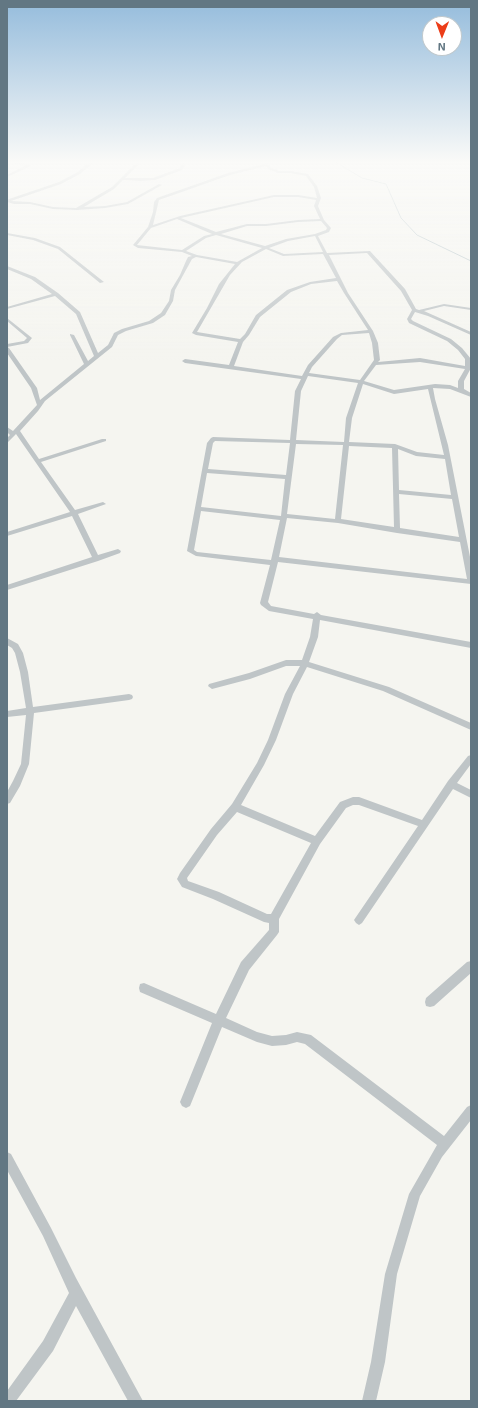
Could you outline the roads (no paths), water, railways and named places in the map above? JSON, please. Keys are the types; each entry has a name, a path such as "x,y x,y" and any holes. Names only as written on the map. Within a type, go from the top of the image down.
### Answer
{"street":[{"path":"148,229 135,244 136,247 183,251 196,256 238,263"},
{"path":"203,229 266,248 283,255 368,252 403,290 414,310"},
{"path":"183,251 196,241 214,233 232,229"},
{"path":"241,341 194,333 221,284 238,263 266,248 288,240 316,235 329,230 328,229"},
{"path":"7,234 34,239 59,248 102,282"},
{"path":"316,235 339,279 371,331 377,355 376,364"},
{"path":"7,441 48,396 113,343 116,334 151,322 163,314 171,301 173,290 188,261 190,258 196,256"},
{"path":"7,268 33,278 56,294 78,313 97,357"},
{"path":"231,367 241,341 247,335 258,316 289,291 310,283 339,279"},
{"path":"7,308 56,294"},
{"path":"420,311 444,305 471,309"},
{"path":"414,310 420,311 471,334"},
{"path":"414,310 409,319 411,322 449,340 460,349 468,359 468,368 461,381 461,390"},
{"path":"7,319 30,338 26,342 7,347 31,384 40,404"},
{"path":"371,331 340,334 334,338 320,352 305,376 298,391 284,517 264,600 265,605 269,608 317,615 471,645"},
{"path":"72,335 87,365"},
{"path":"338,521 350,418 361,382 369,370 376,364 420,360 468,368"},
{"path":"185,361 361,382 394,392 430,387 450,387 471,395"},
{"path":"430,387 447,457 471,581 191,552 190,549 210,443 213,439 395,446 416,454 447,457"},
{"path":"7,429 15,433 38,461 74,513 96,559"},
{"path":"38,461 104,440"},
{"path":"395,446 397,531"},
{"path":"205,472 288,477"},
{"path":"397,492 455,496"},
{"path":"7,534 103,504"},
{"path":"198,509 338,521 463,540"},
{"path":"7,588 118,552"},
{"path":"274,918 267,919 216,895 190,887 183,882 183,876 214,832 235,807 260,765 272,740 289,694 305,663 314,637 317,615"},
{"path":"7,800 17,783 25,764 30,711 24,672 19,653 15,646 8,642"},
{"path":"212,686 250,676 286,663 305,663 386,689 471,727"},
{"path":"7,714 129,697"},
{"path":"358,920 423,824 471,758"},
{"path":"451,784 471,794"},
{"path":"186,1102 219,1020 245,966 274,932 274,918 317,841 343,806 353,801 359,801 423,824"},
{"path":"235,807 317,841"},
{"path":"430,1002 471,966"},
{"path":"144,988 257,1037 272,1041 286,1040 296,1037 307,1039 445,1144"},
{"path":"369,1401 378,1362 391,1274 415,1194 438,1153 471,1111"},
{"path":"7,1158 47,1232 76,1294 136,1401"},
{"path":"8,1401 48,1346 76,1294"}],"waterway":[{"path":"411,229 417,235 471,261"}]}
